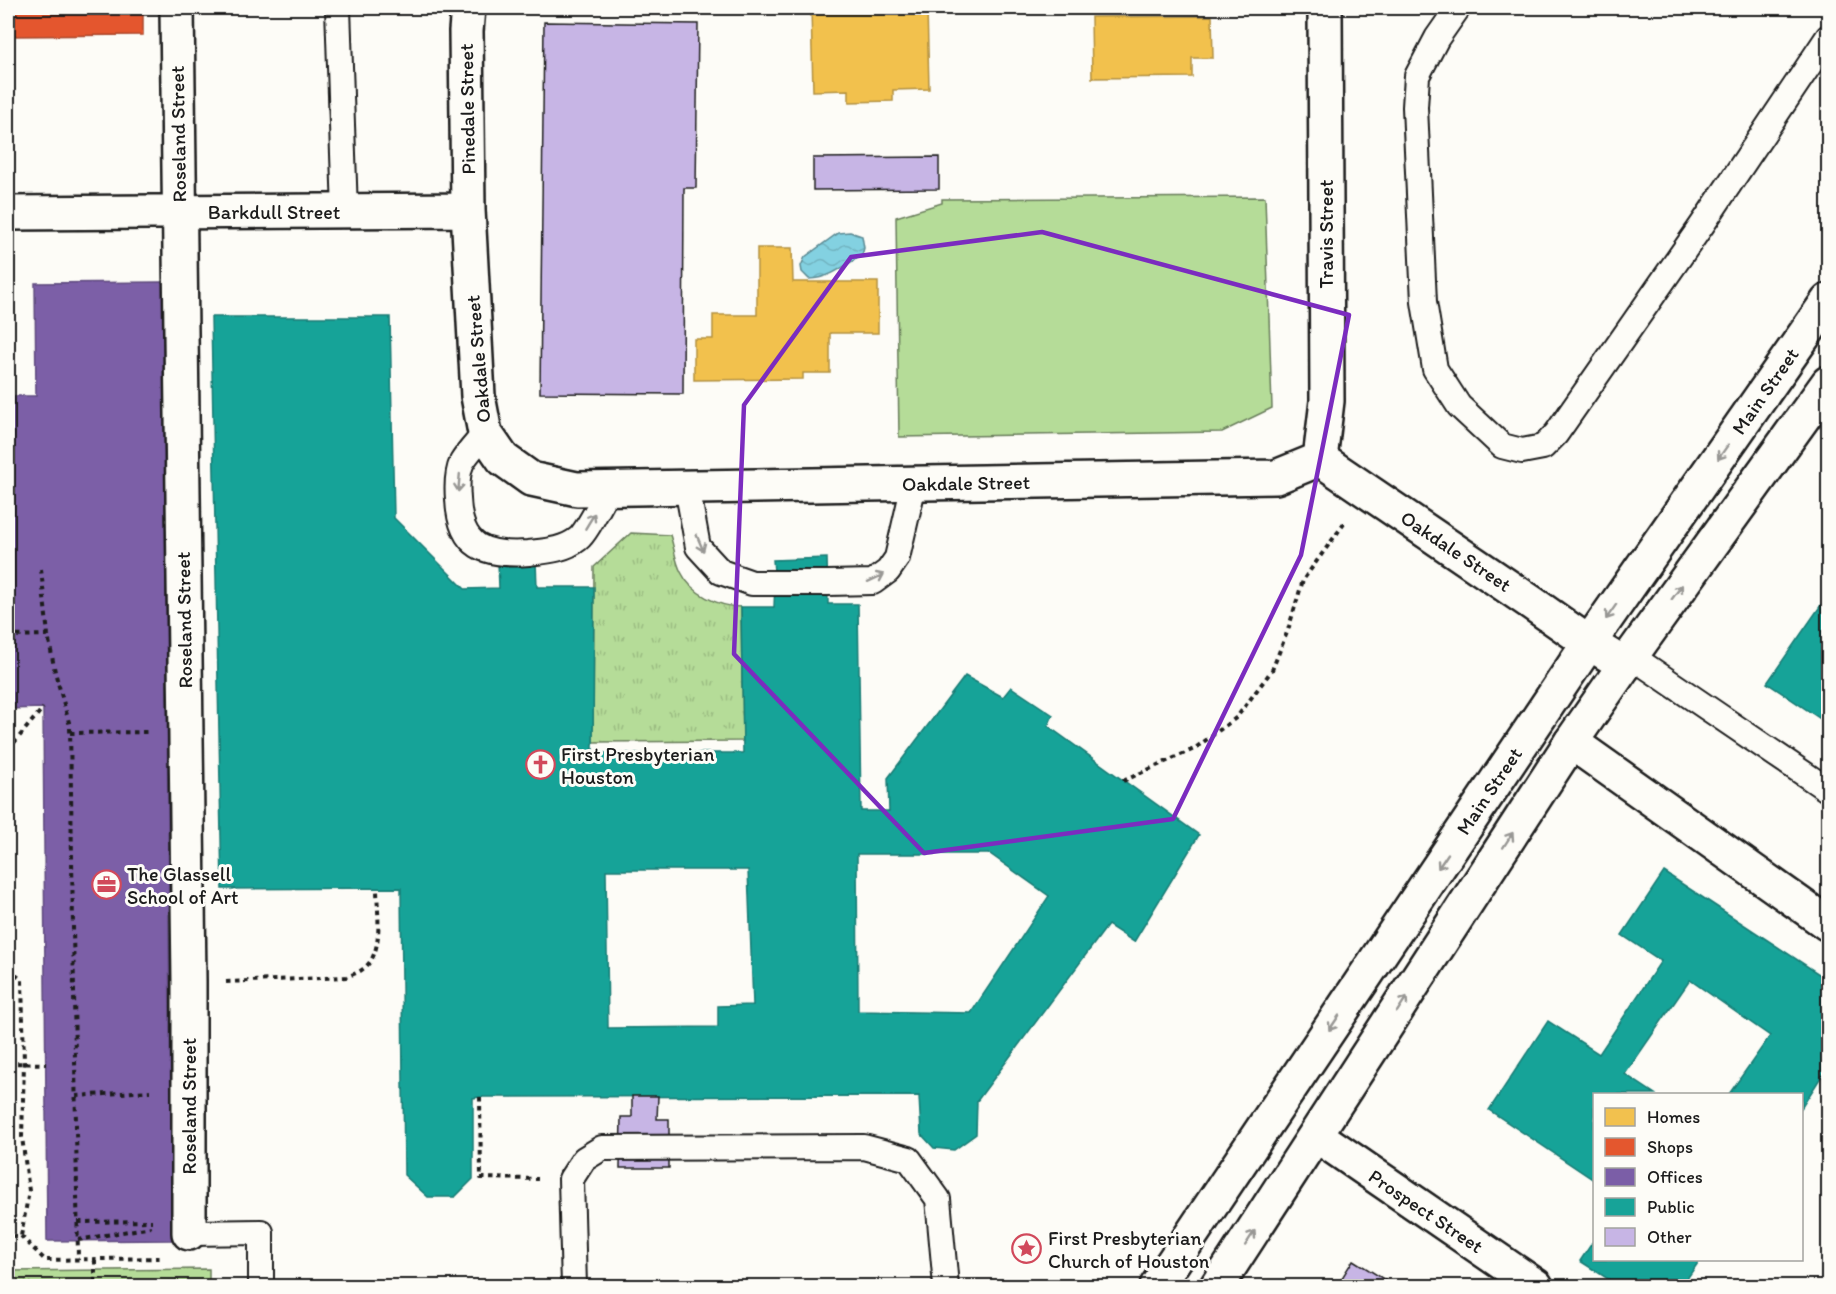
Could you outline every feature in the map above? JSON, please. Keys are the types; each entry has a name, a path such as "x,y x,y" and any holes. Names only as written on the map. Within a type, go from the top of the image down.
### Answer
{"street":[{"name":"Roseland Street","path":"177,8 188,934 189,1233"},
{"name":"Pinedale Street","path":"468,8 466,31 468,210"},
{"name":"Travis Street","path":"1320,459 1327,401 1325,8"},
{"name":"Barkdull Street","path":"8,213 468,210"},
{"name":"Oakdale Street","path":"468,210 478,396 485,433 503,459 531,479 577,489 1276,477 1320,459 1589,643 1628,660"},
{"name":"Main Street","path":"1157,1287 1589,643 1828,301"},
{"path":"1217,1287 1571,742 1828,384"},
{"path":"1571,742 1828,924"},
{"name":"Prospect Street","path":"1317,1135 1536,1287"}],"lane":[{"path":"338,8 345,212"},
{"path":"1458,8 1437,38 1417,76 1416,107 1424,302 1435,369 1459,406 1502,446 1522,451 1544,447 1556,435 1709,215 1828,38"},
{"path":"485,433 462,463 457,481 459,518 466,536 480,547 498,553 527,553 556,550 567,545 579,538 609,488"},
{"path":"687,487 698,547 721,572 752,583 873,582 888,572 897,558 914,484"},
{"path":"1628,660 1828,790"},
{"path":"574,1287 572,1179 584,1159 602,1148 864,1147 909,1159 938,1199 946,1287"},
{"path":"189,1233 261,1232 261,1287"}],"path":[{"path":"1123,781 1194,749 1237,717 1272,670 1288,630 1303,580 1368,492"},
{"path":"41,569 48,635 55,672 70,726 78,1260"},
{"path":"8,636 48,635"},
{"path":"8,750 43,708"},
{"path":"70,733 148,732"},
{"path":"219,982 346,977 363,969 374,957 377,939 377,888"},
{"path":"8,969 22,980 24,1063 22,1137 29,1191 21,1236"},
{"path":"8,1063 46,1064"},
{"path":"76,1096 159,1091"},
{"path":"480,1097 481,1178 572,1179"},
{"path":"78,1222 154,1221 160,1225 78,1240"},
{"path":"8,1236 21,1236 45,1260 95,1260 166,1258 189,1233"},
{"path":"95,1260 95,1287"}],"highlighted area":[{"path":"1042,232 1349,315 1301,555 1173,819 924,853 734,654 744,405 851,257"}],"green space":[{"path":"1265,197 1272,408 1222,432 899,437 896,217 942,203 942,199"},
{"path":"631,533 670,535 679,568 691,586 715,601 741,607 743,741 593,742 594,567"},
{"path":"209,1269 209,1286 8,1286 8,1271"}],"water":[{"path":"850,232 862,236 864,248 862,255 823,277 809,279 802,272 801,266 805,257 838,233"}],"building: Homes":[{"path":"811,8 927,8 929,89 893,90 893,101 849,102 849,90 813,91"},
{"path":"1212,16 1213,58 1192,58 1192,77 1092,78 1091,17"},
{"path":"757,248 792,248 793,282 878,282 878,333 830,333 830,373 803,373 803,379 694,380 694,339 713,339 713,315 757,315"}],"building: Shops":[{"path":"8,8 143,8 143,35 8,36"}],"building: Offices":[{"name":"The Glassell School of Art","path":"163,282 172,1240 47,1241 43,708 8,709 8,396 36,396 35,283"}],"building: Public":[{"name":"First Presbyterian Houston","path":"211,317 390,317 394,518 465,589 499,588 498,561 536,562 537,587 594,587 593,753 743,753 741,607 774,607 773,560 827,558 828,604 858,604 861,811 889,811 888,778 965,676 1003,697 1011,687 1053,715 1048,726 1199,835 1134,942 1108,925 977,1101 976,1134 954,1150 934,1148 921,1134 919,1096 480,1097 473,1098 473,1179 455,1197 428,1197 404,1175 401,888 222,889","holes":["857,854 990,854 1049,896 971,1013 858,1011","606,870 748,870 753,1005 718,1006 718,1027 608,1028"]},
{"path":"1828,595 1828,724 1767,683"},
{"path":"1664,872 1828,980 1828,1066 1803,1105 1803,1093 1730,1093 1770,1036 1690,980 1625,1074 1654,1093 1593,1093 1593,1179 1489,1110 1548,1021 1599,1054 1661,961 1622,935"},
{"path":"1593,1242 1593,1261 1699,1261 1682,1286 1619,1286 1580,1261"}],"building: Other":[{"path":"544,22 698,24 696,188 684,188 683,394 540,393"},
{"path":"939,157 939,189 813,190 813,158"},
{"path":"632,1096 658,1096 657,1119 669,1119 669,1168 620,1168 621,1117 632,1117"},
{"path":"1353,1260 1390,1283 1388,1286 1337,1286"}],"place":[{"name":"First Presbyterian Houston","path":"540,765"},
{"name":"The Glassell School of Art","path":"106,885"},
{"name":"First Presbyterian Church of Houston","path":"1027,1249"}]}
